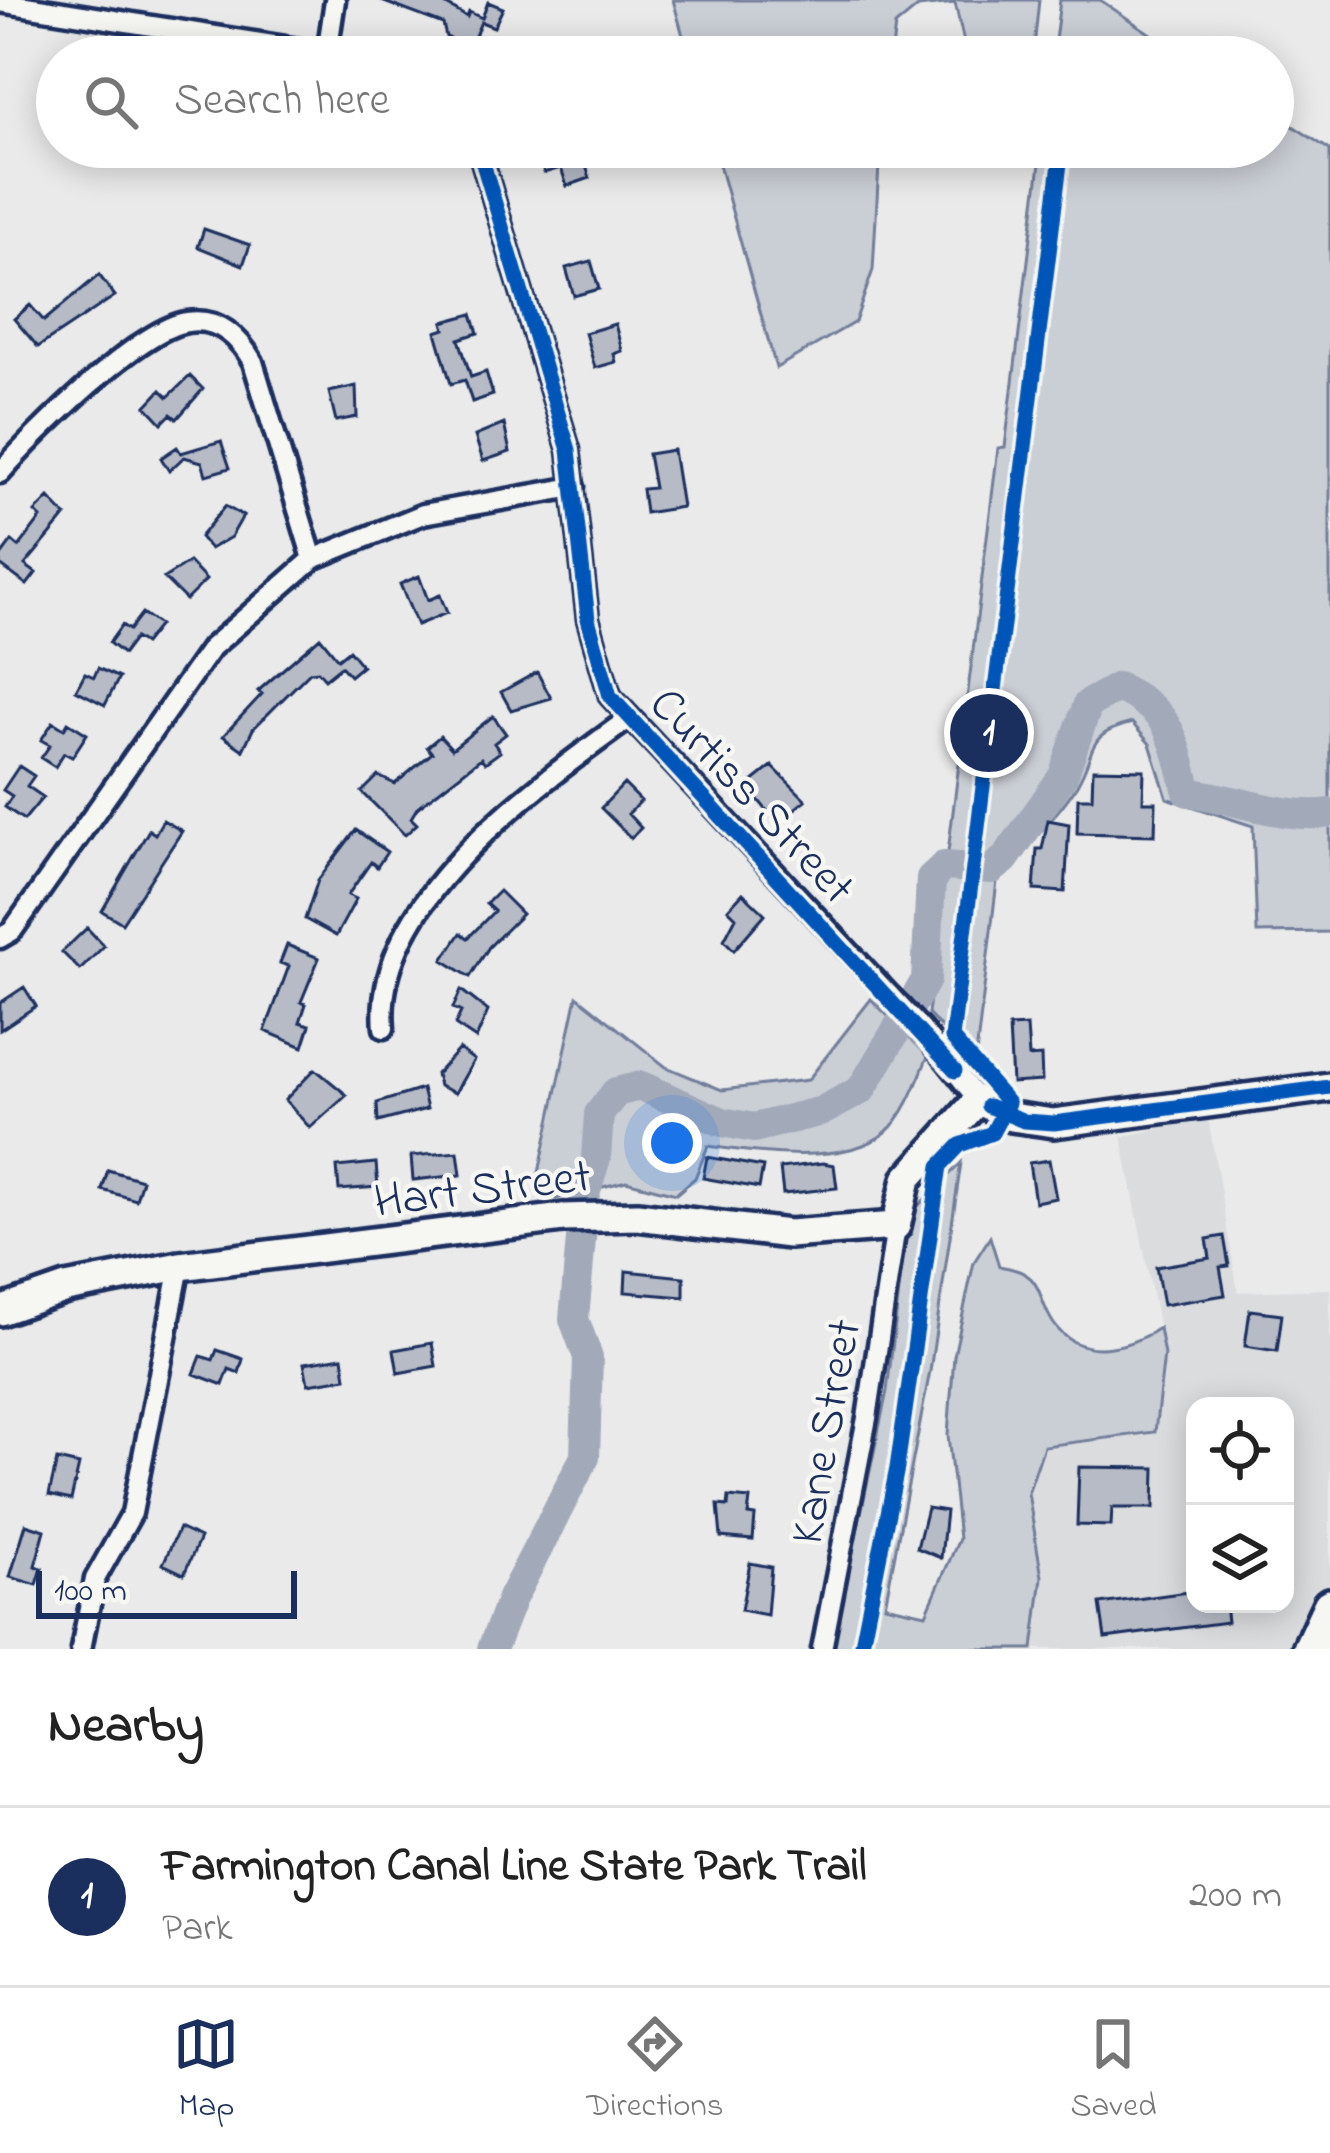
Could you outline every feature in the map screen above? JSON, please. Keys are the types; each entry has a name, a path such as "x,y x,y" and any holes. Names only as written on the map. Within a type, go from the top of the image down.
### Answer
{"highway":[{"path":"1310,1649 1330,1606"}],"street":[{"path":"330,36 335,0"},
{"path":"0,2 218,36"},
{"name":"Curtiss Street","path":"485,168 556,398 574,487 593,650 610,696 627,720 922,1030 978,1100"},
{"path":"0,472 48,419 166,328 190,321 222,326 243,343 253,362 313,559"},
{"path":"0,938 12,931 211,648 313,559 423,514 574,487"},
{"path":"384,1028 385,977 406,925 496,826 627,720"},
{"path":"896,1226 907,1178 978,1100 1024,1121 1054,1123 1330,1087"},
{"name":"Hart Street","path":"0,1311 66,1288 180,1266 563,1218 603,1215 789,1234 896,1226"},
{"name":"Kane Street","path":"822,1649 868,1418 896,1226"},
{"path":"81,1649 95,1579 132,1513 180,1266"}],"shaded area":[{"path":"673,0 1039,0 1035,36 963,36 955,3 918,7 895,26 894,36 683,36"},
{"path":"1060,0 1100,0 1154,36 1056,36"},
{"path":"1294,127 1330,150 1330,932 1257,933 1253,826 1167,798 1150,744 1132,723 1117,728 1099,738 1073,792 1034,840 1002,840 975,1063 928,1014 998,448 1005,447 1039,168 1294,168"},
{"path":"720,168 879,168 873,270 855,322 776,368"},
{"path":"577,996 666,1067 722,1090 808,1080 871,999 928,1056 900,1116 869,1143 848,1150 800,1154 708,1146 695,1178 676,1194 626,1181 556,1199 535,1191"},
{"path":"1208,1118 1238,1292 1330,1289 1330,1649 1033,1649 1042,1577 1028,1493 1044,1446 1164,1355 1122,1137"},
{"path":"961,1163 930,1371 885,1605 926,1614 959,1539 948,1435 954,1356 974,1262 990,1237 999,1266 1032,1280 1054,1324 1077,1343 1119,1346 1159,1328 1164,1355 1155,1432 1044,1446 1028,1493 1042,1577 1033,1649 832,1649 887,1391 908,1216"}],"building":[{"path":"379,0 438,0 467,17 469,12 482,18 488,2 503,8 494,27 481,22 475,36 446,36 443,24"},
{"path":"561,168 587,168 590,178 567,186"},
{"path":"204,229 250,245 243,265 198,247"},
{"path":"591,261 599,289 574,296 566,268"},
{"path":"99,275 115,296 38,347 14,319 30,305 44,321"},
{"path":"472,314 478,333 459,339 471,377 486,372 493,395 472,402 465,380 451,384 436,332 445,329 443,322"},
{"path":"615,324 622,351 614,354 616,362 595,368 585,333"},
{"path":"190,376 203,389 177,419 171,414 162,423 146,406 161,390 168,397"},
{"path":"356,386 357,417 336,421 329,392"},
{"path":"504,424 510,452 483,461 475,436"},
{"path":"221,441 230,468 206,475 202,462 184,457 169,471 161,458 177,447 181,453"},
{"path":"673,450 682,507 645,513 642,489 654,488 648,454"},
{"path":"49,498 66,516 25,565 36,573 27,585 0,565 0,557 12,541 19,547 41,518 35,512"},
{"path":"225,506 243,516 231,537 210,549 200,537"},
{"path":"189,562 206,580 186,600 164,578"},
{"path":"419,576 428,600 440,595 447,613 417,625 400,584"},
{"path":"142,613 159,625 144,644 135,638 123,654 109,643 122,625 129,630"},
{"path":"320,637 338,659 349,650 362,666 350,676 341,666 325,679 318,671 310,672 253,729 243,750 223,736 262,694 258,691"},
{"path":"98,668 119,678 105,705 76,690 85,673 94,677"},
{"path":"537,672 551,698 511,710 501,692"},
{"path":"493,716 506,734 494,743 500,752 485,763 481,758 417,808 411,818 417,824 405,835 362,792 378,776 395,784 432,753 427,747 440,736 452,749"},
{"path":"53,722 64,729 68,722 87,734 72,757 64,753 55,767 41,758 50,745 41,740"},
{"path":"19,766 34,776 27,786 43,797 24,820 5,807 12,796 3,790"},
{"path":"772,766 806,800 777,823 747,786"},
{"path":"1093,769 1144,770 1143,802 1156,802 1155,835 1077,833 1078,798 1092,798"},
{"path":"624,784 641,801 628,814 641,828 631,838 601,808"},
{"path":"163,820 182,831 122,923 102,911 149,830 155,834"},
{"path":"1048,820 1069,824 1065,892 1034,890 1037,849 1042,849"},
{"path":"356,830 387,852 377,867 371,862 348,895 356,899 336,936 305,919 318,880"},
{"path":"499,891 522,914 489,947 470,977 443,960 461,933 468,938 494,911 486,904"},
{"path":"743,893 765,914 734,950 724,940 736,917 728,909"},
{"path":"87,928 104,946 80,970 62,952"},
{"path":"287,945 319,958 301,1002 306,1004 300,1022 310,1025 303,1047 265,1031 289,966 280,963"},
{"path":"24,987 36,1006 0,1030 0,1003"},
{"path":"461,990 488,1011 476,1039 455,1025 461,1012 453,1008"},
{"path":"1027,1026 1029,1057 1041,1056 1042,1081 1012,1083 1009,1027"},
{"path":"459,1049 474,1060 455,1093 439,1086 436,1074"},
{"path":"315,1069 347,1095 310,1128 285,1100"},
{"path":"422,1089 427,1109 378,1122 377,1103"},
{"path":"458,1152 461,1175 413,1180 411,1156"},
{"path":"707,1157 763,1167 759,1188 703,1178"},
{"path":"1049,1160 1056,1198 1035,1202 1029,1163"},
{"path":"376,1163 378,1187 339,1190 337,1167"},
{"path":"834,1165 837,1188 783,1194 780,1168"},
{"path":"108,1170 142,1180 136,1200 102,1190"},
{"path":"1224,1236 1229,1266 1220,1267 1225,1295 1163,1305 1156,1267 1210,1258 1207,1239"},
{"path":"626,1271 684,1277 684,1297 625,1292"},
{"path":"1250,1310 1282,1314 1277,1351 1245,1346"},
{"path":"432,1343 436,1366 398,1373 394,1350"},
{"path":"217,1350 243,1359 239,1373 229,1369 223,1385 194,1374 201,1356 213,1360"},
{"path":"343,1357 346,1378 308,1384 304,1363"},
{"path":"57,1460 79,1465 71,1500 49,1495"},
{"path":"1079,1467 1155,1468 1154,1508 1112,1508 1111,1526 1077,1525"},
{"path":"729,1497 750,1499 748,1515 755,1516 753,1540 721,1537 718,1505 728,1506"},
{"path":"927,1508 946,1511 941,1558 917,1548"},
{"path":"26,1524 45,1530 35,1566 42,1568 37,1585 10,1577"},
{"path":"179,1528 200,1538 184,1574 163,1564"},
{"path":"750,1563 771,1567 767,1615 741,1610"},
{"path":"1186,1592 1186,1613 1226,1613 1227,1622 1105,1638 1100,1604"}],"waterway":[{"path":"492,1649 512,1598 585,1457 588,1357 574,1319 585,1193 596,1158 599,1114 616,1092 641,1086 722,1122 754,1128 822,1111 861,1090 926,980 931,878 944,866 992,869 1005,859 1063,776 1088,704 1118,687 1160,717 1174,741 1188,792 1278,811 1330,813"}],"cycle path":[{"path":"484,168 569,450 588,619 610,696 955,1071"},
{"path":"861,1649 897,1468 940,1166 960,1145 992,1133 1008,1103 952,1038 1059,168"},
{"path":"988,1106 1024,1121 1054,1123 1330,1087"}],"place":[{"name":"Farmington Canal Line State Park Trail","path":"989,733"}]}
